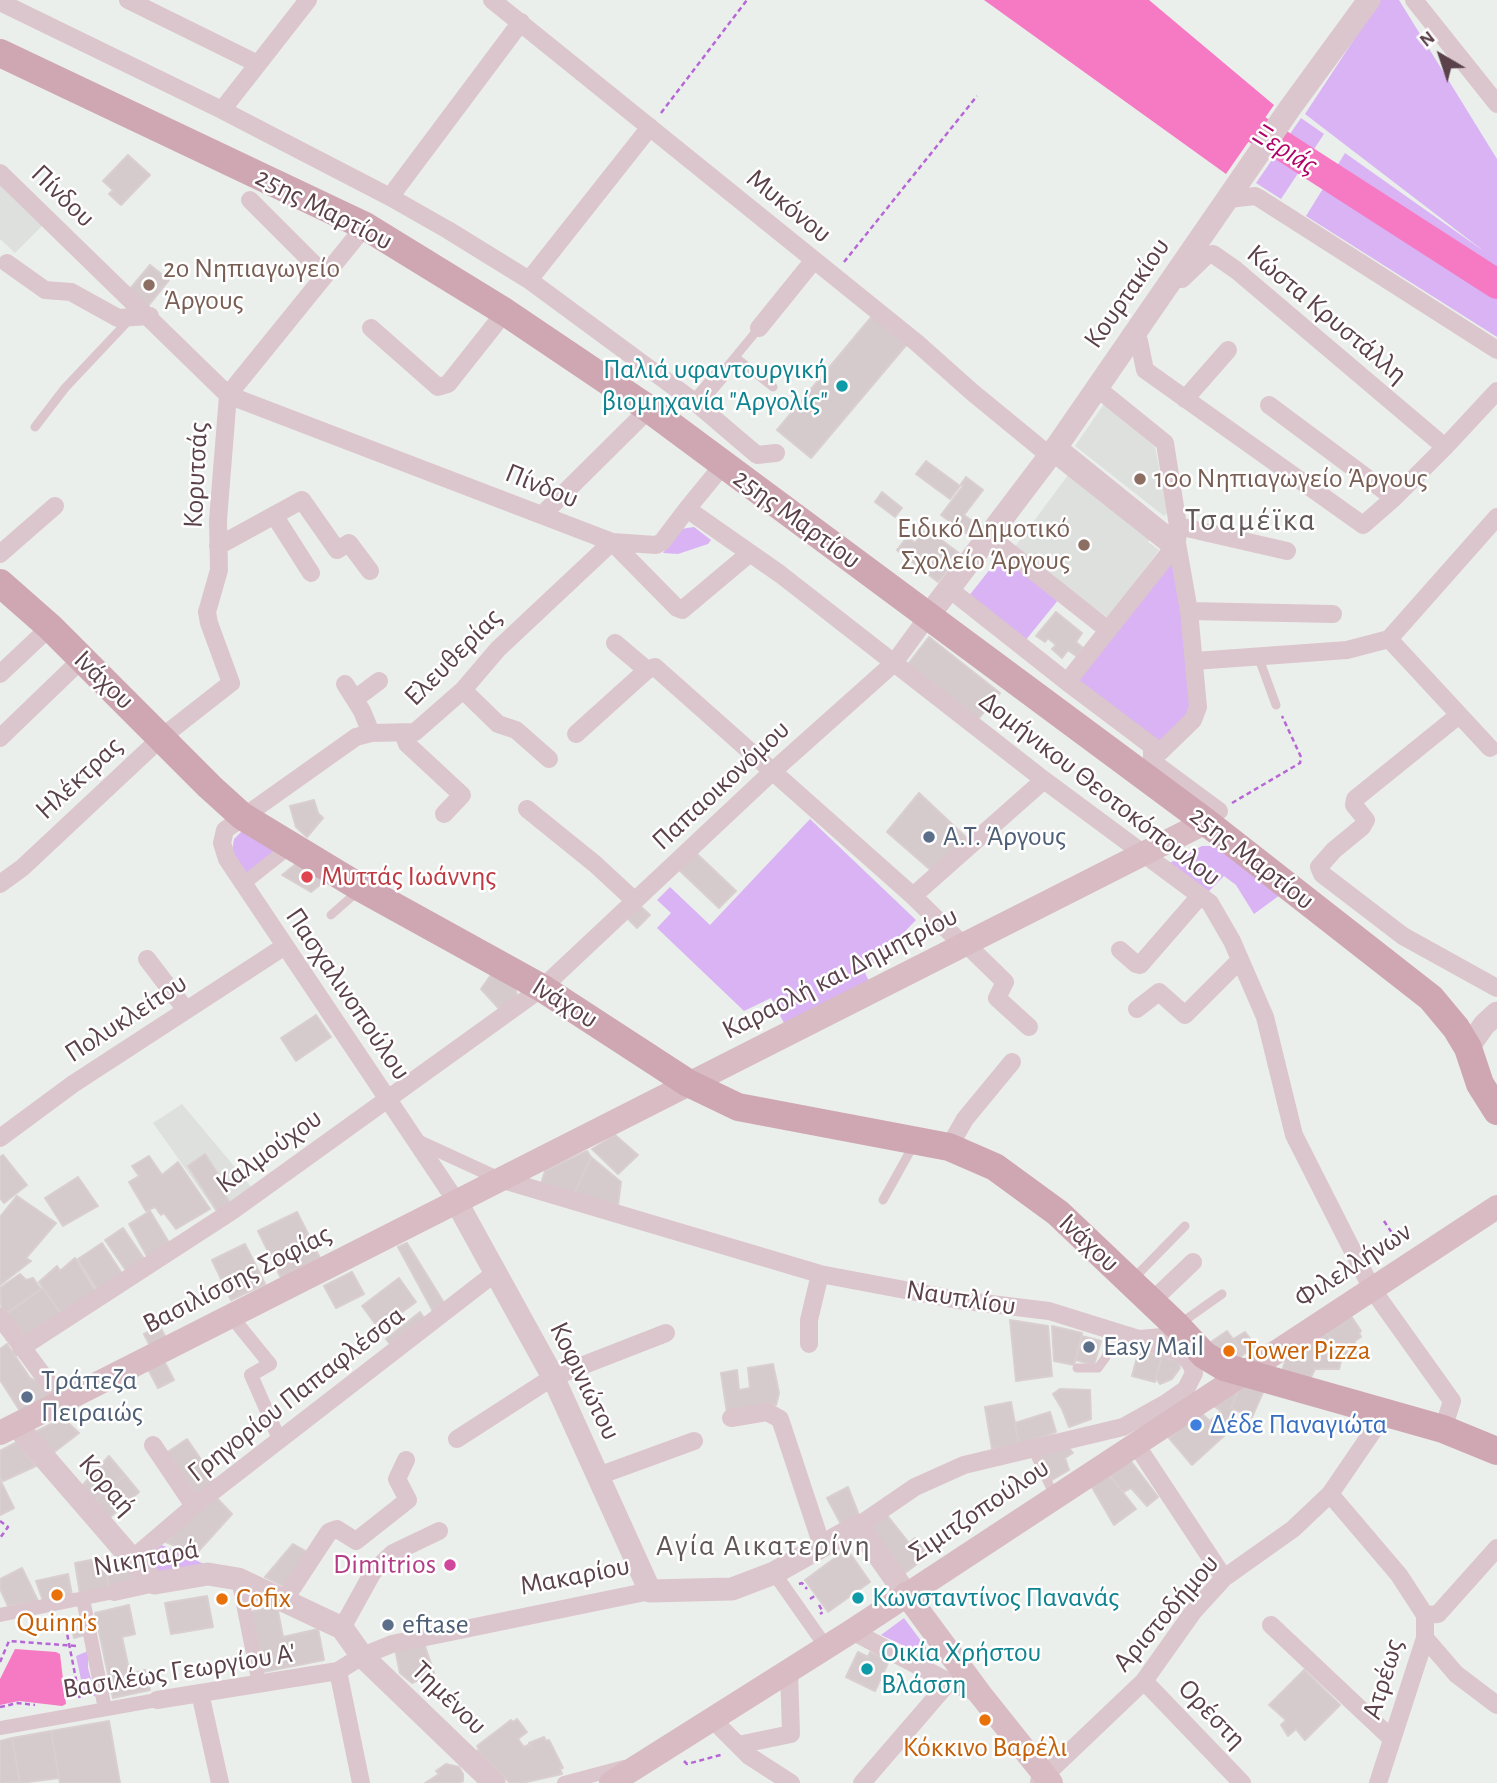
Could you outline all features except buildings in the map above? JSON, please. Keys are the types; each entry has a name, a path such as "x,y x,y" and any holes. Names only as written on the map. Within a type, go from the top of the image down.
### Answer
{"main road":[{"name":"25ης Μαρτίου","path":"0,53 365,226 505,312 649,409 929,615 1213,816 1431,998 1456,1028 1468,1048 1480,1084 1497,1111"},
{"name":"Ινάχου","path":"0,583 50,627 210,788 242,816 360,888 542,988 688,1083 738,1107 949,1147 995,1167 1058,1213 1177,1326"},
{"name":"Καραολή και Δημητρίου","path":"500,1179 1213,816"},
{"name":"Βασιλίσσης Σοφίας","path":"8,1429 500,1179"},
{"name":"Φιλελλήνων","path":"1242,1374 1497,1207"},
{"path":"1177,1326 1204,1355 1224,1367 1443,1429 1497,1451"},
{"name":"Σιμιτζοπούλου","path":"611,1783 852,1631 1242,1374"},
{"path":"906,1594 1045,1781"}],"street":[{"path":"128,0 258,64"},
{"path":"222,110 308,0"},
{"name":"Μυκόνου","path":"492,0 1053,451 1175,540"},
{"name":"Κουρτακίου","path":"929,615 1053,451 1290,108 1369,0"},
{"path":"1414,0 1497,104"},
{"path":"4,2 390,197 529,280 696,404 757,455 776,453"},
{"path":"390,197 521,22"},
{"path":"529,280 650,127"},
{"name":"Πίνδου","path":"0,173 141,317 228,394 612,542 656,545 662,542 687,509"},
{"path":"1234,192 1259,198 1497,350"},
{"path":"250,200 325,275"},
{"name":"Κορυτσάς","path":"162,737 231,682 207,612 219,570 221,458 228,394 365,226"},
{"name":"Κώστα Κρυστάλλη","path":"1174,278 1182,279 1206,256 1213,254 1236,270 1445,447"},
{"path":"759,328 814,260"},
{"name":"Πίνδου","path":"7,263 45,290 71,292 118,317 141,317"},
{"path":"371,328 438,387 448,384 505,312"},
{"path":"1135,335 1139,341 1143,367 1185,400 1363,525 1394,498 1497,391"},
{"path":"1185,400 1228,350"},
{"path":"696,404 721,374"},
{"path":"1097,388 1165,443 1175,540 1189,611 1198,707 1194,720 1156,750 1152,758 1154,763 1213,816"},
{"path":"1269,405 1394,498"},
{"path":"543,514 649,409"},
{"path":"723,465 687,509 750,553 894,663"},
{"path":"218,546 302,499 337,550 349,542 370,570"},
{"path":"0,554 55,506"},
{"path":"274,515 311,573"},
{"path":"1195,661 1347,650 1390,639 1497,517"},
{"path":"989,536 1108,630"},
{"path":"1175,540 1287,551"},
{"path":"1067,682 1175,540"},
{"path":"612,542 682,610 750,553"},
{"name":"Ελευθερίας","path":"242,816 356,737 370,733 415,732 463,690 498,649 612,542"},
{"path":"948,588 1156,750"},
{"path":"1189,611 1333,614"},
{"name":"Παπαοικονόμου","path":"542,988 773,771 894,663 929,615"},
{"path":"0,674 50,627"},
{"path":"1390,639 1490,748"},
{"path":"615,643 647,670"},
{"path":"0,737 82,659"},
{"name":"Δομήνικου Θεοτοκόπουλου","path":"894,663 1044,780 1210,902 1232,941 1265,1017 1294,1135 1372,1289 1452,1401 1443,1429"},
{"path":"576,734 647,670 655,667 663,672 1005,982 997,998 1029,1027"},
{"path":"370,733 368,721 350,691 379,681"},
{"path":"463,690 498,724 516,730 549,759"},
{"path":"1459,715 1356,799 1353,805 1366,820 1320,867 1322,874 1403,936 1497,988"},
{"path":"403,733 407,744 462,794 444,814"},
{"name":"Ηλέκτρας","path":"0,884 22,869 162,737"},
{"path":"913,896 1044,780"},
{"path":"527,809 595,864 635,901"},
{"name":"Πασχαλινοπούλου","path":"242,816 225,830 222,843 226,859 456,1201"},
{"path":"243,884 290,846"},
{"path":"1119,950 1140,965 1200,896"},
{"name":"Πολυκλείτου","path":"0,1138 73,1084 285,946"},
{"path":"147,959 186,1010"},
{"path":"1137,1009 1159,992 1185,1015 1240,960"},
{"name":"Καλμούχου","path":"21,1348 232,1211 542,988"},
{"path":"1468,1048 1483,1024 1497,1013"},
{"path":"949,1147 965,1119 1012,1062"},
{"name":"Ναυπλίου","path":"412,1139 500,1179 820,1274 958,1300 1049,1311 1139,1339"},
{"name":"Κοφινιώτου","path":"456,1201 553,1377 650,1591"},
{"path":"1151,1302 1193,1262"},
{"name":"Γρηγορίου Παπαφλέσσα","path":"132,1559 194,1506 495,1273"},
{"path":"808,1344 809,1320 820,1274"},
{"path":"231,1316 270,1364 251,1376 280,1441"},
{"path":"0,1318 62,1401"},
{"path":"1139,1339 1162,1337 1177,1326"},
{"path":"457,1439 553,1377 666,1333"},
{"name":"Μακαρίου","path":"362,1656 392,1644 650,1591 732,1589 774,1573 858,1525 915,1487 964,1465 1123,1427 1186,1389 1194,1373 1188,1360 1178,1352 1139,1339"},
{"path":"731,1418 767,1412 780,1419 822,1546"},
{"name":"Αριστοδήμου","path":"1045,1781 1144,1681 1193,1612 1224,1578 1293,1529 1330,1494 1386,1412"},
{"name":"Κοραή","path":"8,1429 155,1583"},
{"path":"1105,1432 1128,1448 1224,1578"},
{"path":"598,1476 694,1441"},
{"path":"153,1446 194,1506"},
{"path":"283,1602 330,1532 337,1529 356,1541 408,1500 397,1479 406,1460"},
{"name":"Ατρέως","path":"1330,1494 1399,1576 1425,1615 1425,1638 1378,1783"},
{"path":"858,1525 906,1594"},
{"path":"362,1656 342,1628 373,1572 393,1553 439,1531"},
{"path":"1425,1615 1438,1614 1497,1548"},
{"path":"774,1573 826,1647"},
{"name":"Νικηταρά","path":"0,1615 208,1574 238,1579 342,1628"},
{"path":"238,1579 259,1684"},
{"path":"83,1599 105,1709"},
{"path":"1271,1625 1392,1738"},
{"path":"852,1631 949,1682 980,1695"},
{"path":"1425,1638 1456,1674 1497,1705"},
{"name":"Βασιλέως Γεωργίου Α'","path":"0,1728 338,1671 362,1656"},
{"name":"Τημένου","path":"362,1656 494,1783"},
{"path":"740,1747 791,1734 789,1670"},
{"path":"338,1671 361,1783"},
{"name":"Ορέστη","path":"1144,1681 1242,1783"},
{"path":"862,1783 949,1682"},
{"path":"200,1693 220,1783"},
{"path":"712,1719 740,1747 791,1783"},
{"name":"Σιμιτζοπούλου","path":"564,1783 642,1762"}],"lane":[{"path":"35,427 65,388 141,317"},
{"path":"721,374 759,328"},
{"path":"734,357 773,387"},
{"path":"1258,656 1276,705"},
{"path":"331,915 360,888"},
{"path":"883,1200 916,1141"},
{"path":"1130,1282 1185,1226"},
{"path":"1177,1326 1222,1294"},
{"path":"1077,1368 1098,1368 1106,1357 1116,1331"},
{"path":"1032,1449 1055,1496"}],"path":[{"path":"650,127 747,0"},
{"path":"834,276 977,96"},
{"path":"1213,816 1300,763 1301,757 1276,705"},
{"path":"1384,1221 1411,1263"},
{"path":"0,1521 8,1527 0,1538"},
{"path":"802,1583 807,1590"},
{"path":"62,1604 83,1713"},
{"path":"818,1605 823,1612"},
{"path":"0,1662 9,1641 92,1645"},
{"path":"672,1744 687,1764 740,1747"}],"shaded area":[{"path":"984,0 1149,0 1274,105 1226,174"},
{"path":"1380,0 1399,0 1497,159 1497,337 1306,216 1345,153 1485,252 1305,114"},
{"path":"1301,118 1324,134 1281,199 1256,183"},
{"path":"0,183 43,225 15,253 0,239"},
{"name":"10ο Νηπιαγωγείο Άργους","path":"1104,404 1155,447 1168,512 1164,516 1075,446"},
{"name":"Ειδικό Δημοτικό Σχολείο Άργους","path":"1071,471 1154,533 1148,542 1159,550 1108,618 1014,548"},
{"path":"694,527 711,540 708,544 678,554 663,553 681,529"},
{"path":"1175,553 1190,661 1189,717 1160,746 1076,680"},
{"path":"1002,554 1059,599 1025,641 968,597"},
{"path":"810,819 916,920 865,973 870,983 786,1027 771,998 744,1011 657,928 671,913 657,900 670,887 710,925"},
{"path":"245,828 284,849 245,878 232,851 234,839"},
{"path":"1202,846 1214,846 1280,895 1254,914 1236,885 1224,876 1207,893 1166,865"},
{"path":"182,1104 254,1190 219,1216 153,1123"},
{"path":"155,1542 213,1568 162,1577 137,1559"},
{"path":"904,1618 936,1661 881,1635"},
{"path":"15,1649 60,1654 66,1704 62,1706 19,1701 0,1705 0,1679"},
{"path":"88,1651 88,1668 96,1697 83,1689 76,1656"}],"waterway":[{"name":"Ξεριάς","path":"1225,109 1497,284"}],"place":[{"name":"2ο Νηπιαγωγείο Άργους","path":"149,285"},
{"name":"Παλιά υφαντουργική βιομηχανία \"Αργολίς\"","path":"842,386"},
{"name":"10ο Νηπιαγωγείο Άργους","path":"1140,479"},
{"name":"Ειδικό Δημοτικό Σχολείο Άργους","path":"1084,545"},
{"name":"Α.Τ. Άργους","path":"929,837"},
{"name":"Μυττάς Ιωάννης","path":"307,877"},
{"name":"Easy Mail","path":"1089,1347"},
{"name":"Tower Pizza","path":"1229,1351"},
{"name":"Τράπεζα Πειραιώς","path":"27,1397"},
{"name":"Δέδε Παναγιώτα","path":"1196,1425"},
{"name":"Dimitrios","path":"450,1565"},
{"name":"Quinn's","path":"57,1595"},
{"name":"Κωνσταντίνος Πανανάς","path":"858,1598"},
{"name":"Cofix","path":"222,1599"},
{"name":"eftase","path":"388,1625"},
{"name":"Οικία Χρήστου Βλάσση","path":"867,1669"},
{"name":"Κόκκινο Βαρέλι","path":"985,1720"}],"district":[{"name":"Τσαμέϊκα","path":"1251,520"},
{"name":"Αγία Αικατερίνη","path":"764,1546"}]}
